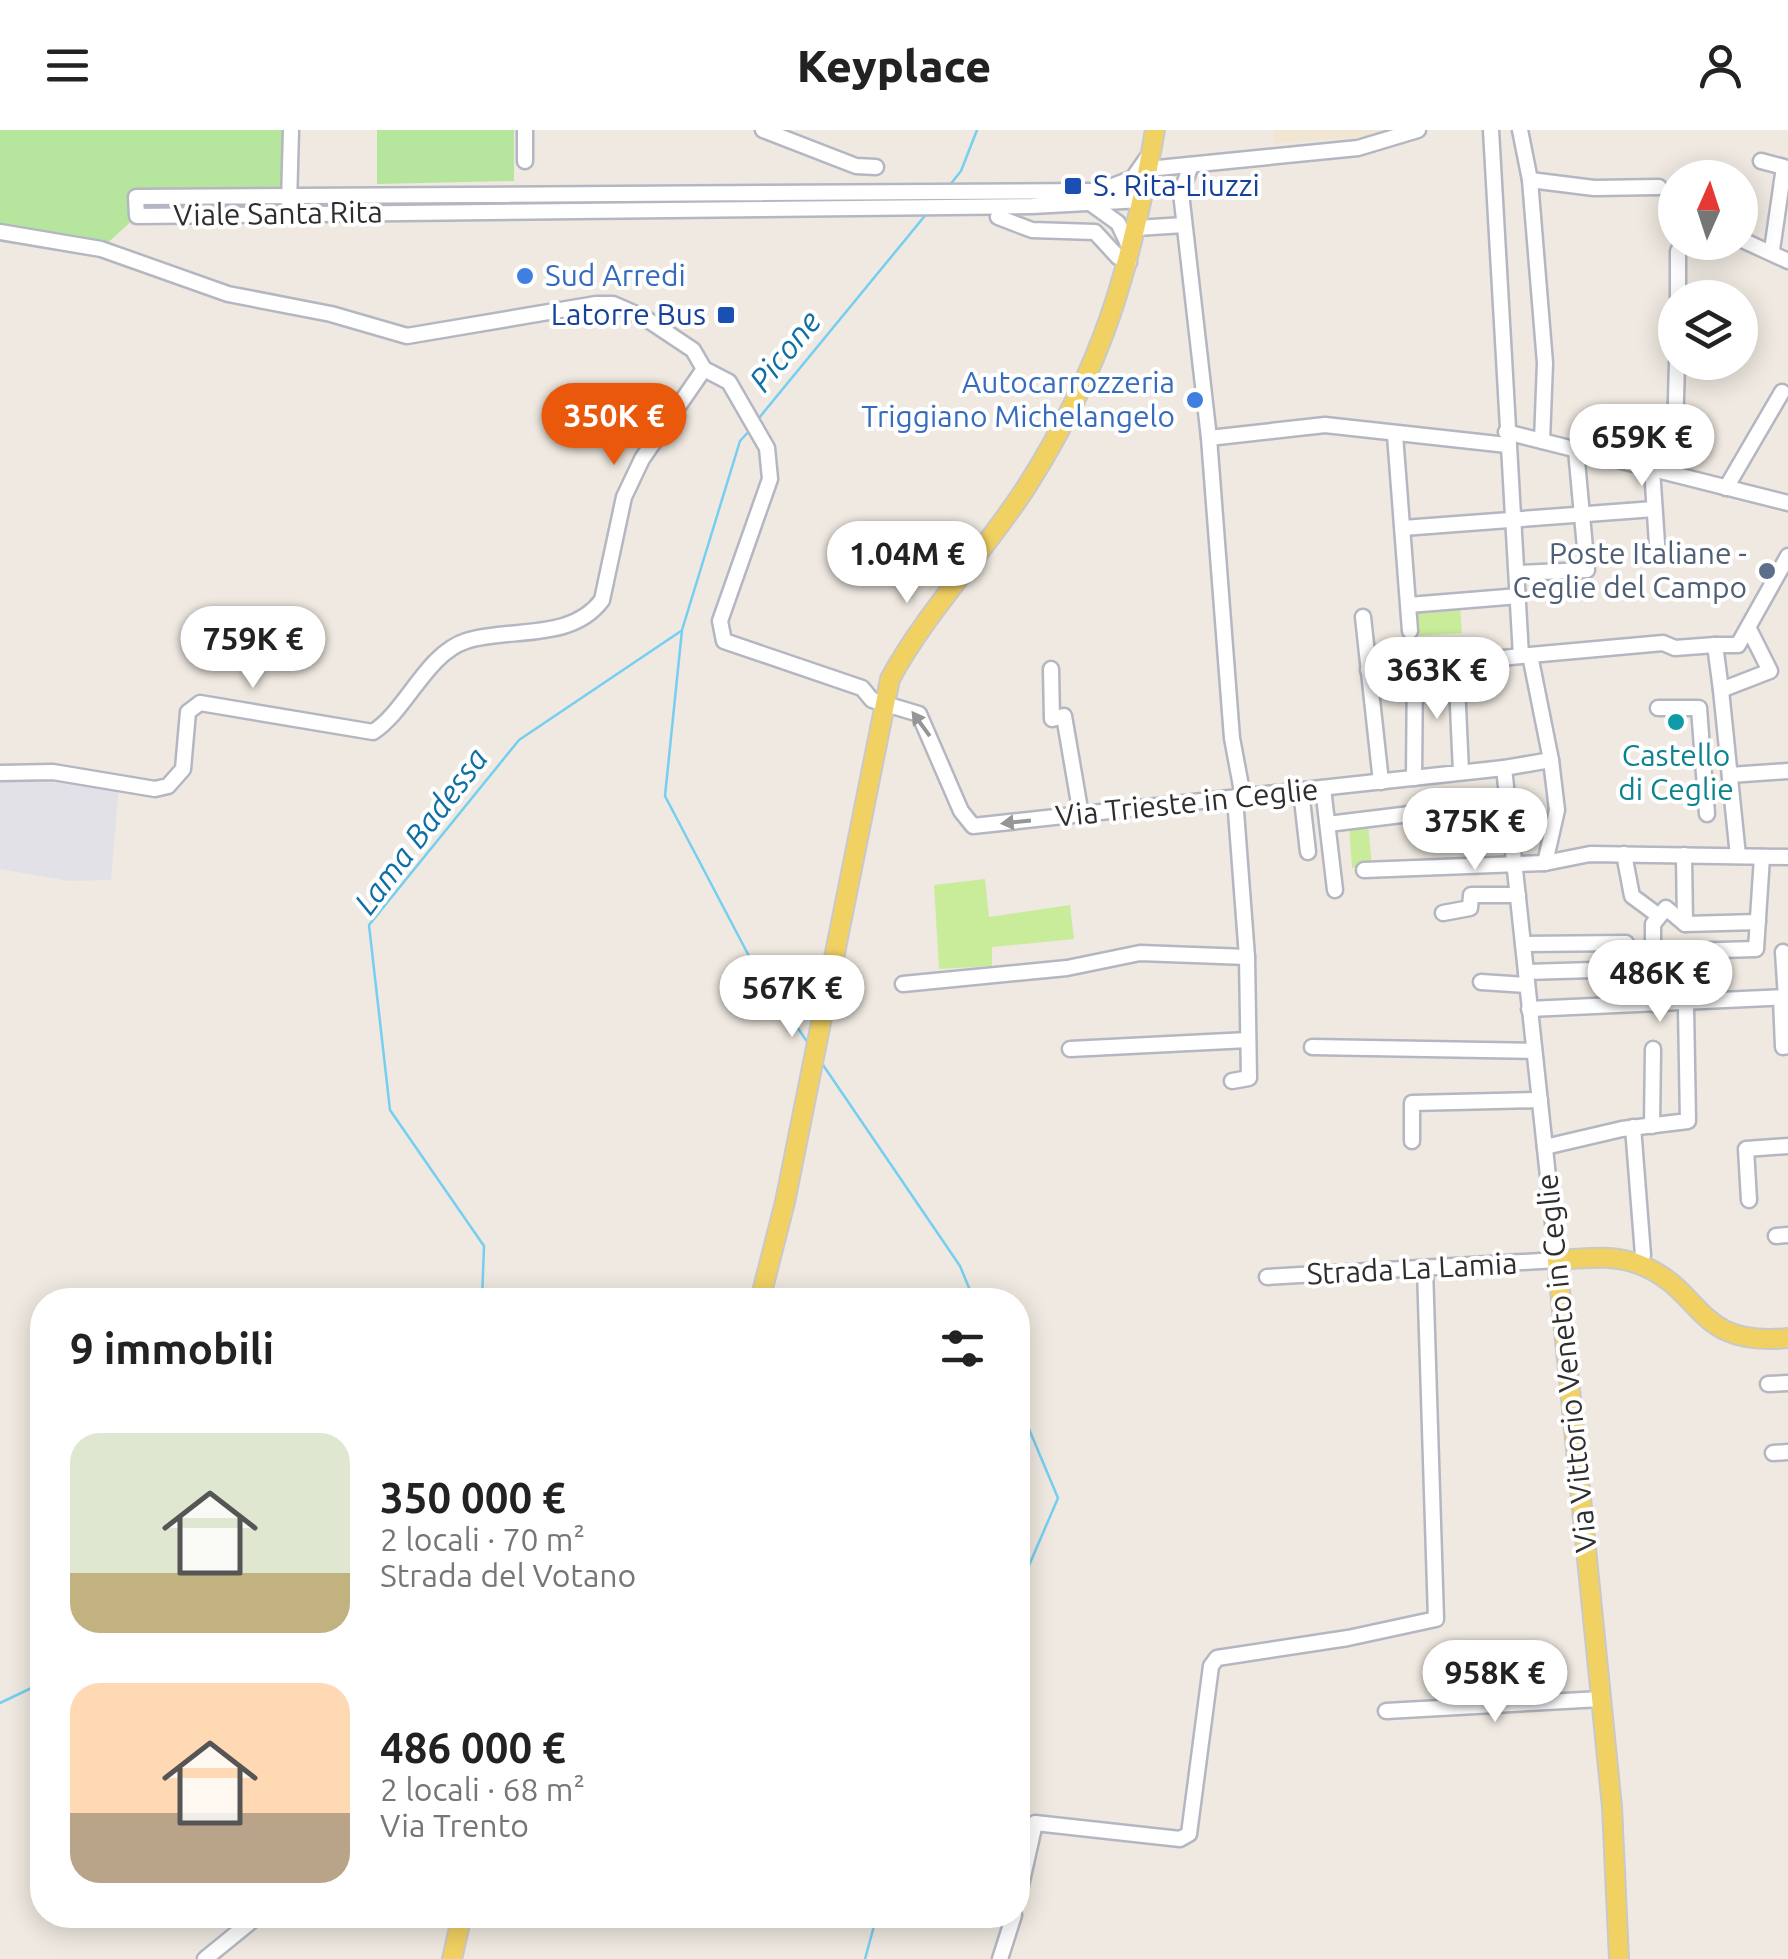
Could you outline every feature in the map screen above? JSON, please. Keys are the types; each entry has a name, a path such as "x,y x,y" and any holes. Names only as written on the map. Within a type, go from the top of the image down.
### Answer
{"main road":[{"path":"763,1288 785,1202 884,702 911,641 1024,490 1105,338 1130,258 1154,130"},
{"path":"1557,1260 1602,1257 1639,1264 1670,1283 1701,1316 1724,1331 1754,1338 1788,1338"},
{"name":"Via Vittorio Veneto in Ceglie","path":"1557,1260 1602,1699 1617,1873 1619,1959"},
{"path":"452,1959 459,1928"}],"street":[{"path":"289,216 291,130"},
{"path":"525,130 525,160"},
{"path":"1092,198 1133,178 1150,160 1191,165 1358,148 1418,130"},
{"path":"1491,130 1507,439 1525,656 1551,760 1556,810 1545,862"},
{"path":"1520,130 1530,180 1545,364 1542,441"},
{"path":"765,132 856,166 876,167"},
{"path":"1760,161 1784,167 1772,250"},
{"path":"1191,165 1181,194 1209,438 1239,798 1247,957 1249,1078 1232,1081"},
{"path":"1530,180 1594,188 1658,187"},
{"name":"Viale Santa Rita","path":"444,204 289,216 137,216 136,198 444,204 1092,198"},
{"path":"1092,198 1142,200"},
{"path":"998,217 1032,230 1095,232 1118,257 1130,258 1118,222 1092,198"},
{"path":"1136,228 1184,225"},
{"path":"0,232 102,249 228,294 331,314 406,336 538,312 613,304 645,318 693,350 704,369 729,382 768,448 770,478 719,632 724,640 862,688 872,700 884,702"},
{"path":"1758,245 1788,260"},
{"path":"0,773 53,772 155,789 168,786 182,768 188,712 200,704 373,732 434,666 463,642 554,629 594,611 602,600 624,497 642,459 704,369"},
{"path":"1674,474 1677,380"},
{"path":"1726,488 1782,392"},
{"path":"1209,438 1325,425 1395,435 1542,441 1788,503"},
{"path":"1395,435 1410,630"},
{"path":"1519,573 1586,570 1576,450"},
{"path":"1652,469 1657,544"},
{"path":"1403,528 1654,509"},
{"path":"1457,664 1663,642 1675,648 1717,650 1738,644 1788,556"},
{"path":"1408,606 1520,596"},
{"path":"1363,617 1380,782"},
{"path":"1658,708 1699,708 1721,690 1770,671 1749,629"},
{"path":"1717,650 1738,856"},
{"path":"1368,670 1415,666 1524,660 1544,758 1464,767 1457,664"},
{"path":"1457,664 1461,772"},
{"path":"1414,778 1415,666"},
{"path":"1051,669 1052,719 1064,716 1081,815"},
{"name":"Via Trieste in Ceglie","path":"884,702 919,714 961,811 973,826 1551,760"},
{"path":"1699,708 1707,814"},
{"name":"Via Vittorio Veneto in Ceglie","path":"1504,768 1557,1260"},
{"path":"1730,775 1788,771"},
{"path":"1323,788 1336,890"},
{"path":"1300,790 1308,852"},
{"path":"1328,824 1508,802"},
{"path":"1624,854 1632,896 1659,916"},
{"path":"1364,870 1515,865 1572,855 1788,857"},
{"path":"1684,855 1685,924"},
{"path":"1545,1147 1633,1127 1688,1121 1685,951 1756,948 1762,857"},
{"path":"1443,913 1470,908 1471,895 1518,895"},
{"path":"1653,1004 1653,924 1666,908 1685,924 1758,922"},
{"path":"1523,944 1626,943"},
{"path":"1783,952 1784,1046 1788,1046"},
{"path":"903,984 1081,966 1140,953 1247,957"},
{"path":"1481,982 1626,968"},
{"path":"1529,1009 1785,998"},
{"path":"1070,1048 1248,1040"},
{"path":"1312,1047 1534,1051"},
{"path":"1652,1049 1652,1126"},
{"path":"1412,1140 1412,1103 1540,1100"},
{"path":"1633,1127 1643,1256 1639,1264"},
{"path":"1749,1200 1746,1149 1788,1146"},
{"name":"Strada La Lamia","path":"1267,1277 1557,1260"},
{"path":"1030,1842 1034,1823 1180,1839 1189,1834 1211,1666 1217,1658 1348,1638 1436,1619 1425,1269"},
{"path":"1768,1384 1788,1383"},
{"path":"1386,1712 1602,1699"},
{"path":"205,1959 243,1928"},
{"path":"1000,1959 1010,1928"}],"shaded area":[{"path":"1274,130 1388,130 1366,137 1273,143"},
{"path":"0,780 119,786 111,880 69,881 0,869"}],"green space":[{"path":"0,130 291,130 289,198 137,197 137,216 101,249 0,233"},
{"path":"377,130 514,130 514,181 377,184"},
{"path":"1460,608 1462,633 1419,636 1417,612"},
{"path":"1368,824 1372,866 1352,868 1349,826"},
{"path":"985,879 989,917 1070,905 1074,939 992,947 992,966 939,969 934,885"}],"waterway":[{"name":"Picone","path":"949,186 961,171 977,130"},
{"name":"Picone","path":"759,418 928,212"},
{"path":"751,429 740,441 682,630 665,796 750,958 808,1043"},
{"name":"Lama Badessa","path":"482,1288 484,1246 390,1110 369,925 519,740 681,631"},
{"path":"821,1062 960,1266 969,1288"},
{"path":"1030,1432 1058,1498 1030,1563"},
{"name":"Lama Badessa","path":"0,1703 30,1689"},
{"path":"865,1959 873,1928"}],"place":[{"name":"S. Rita-Liuzzi","path":"1073,186"},
{"name":"Sud Arredi","path":"525,276"},
{"name":"Latorre Bus","path":"726,315"},
{"name":"Autocarrozzeria Triggiano Michelangelo","path":"1195,400"},
{"name":"Poste Italiane - Ceglie del Campo","path":"1767,571"},
{"name":"Castello di Ceglie","path":"1676,722"}]}
